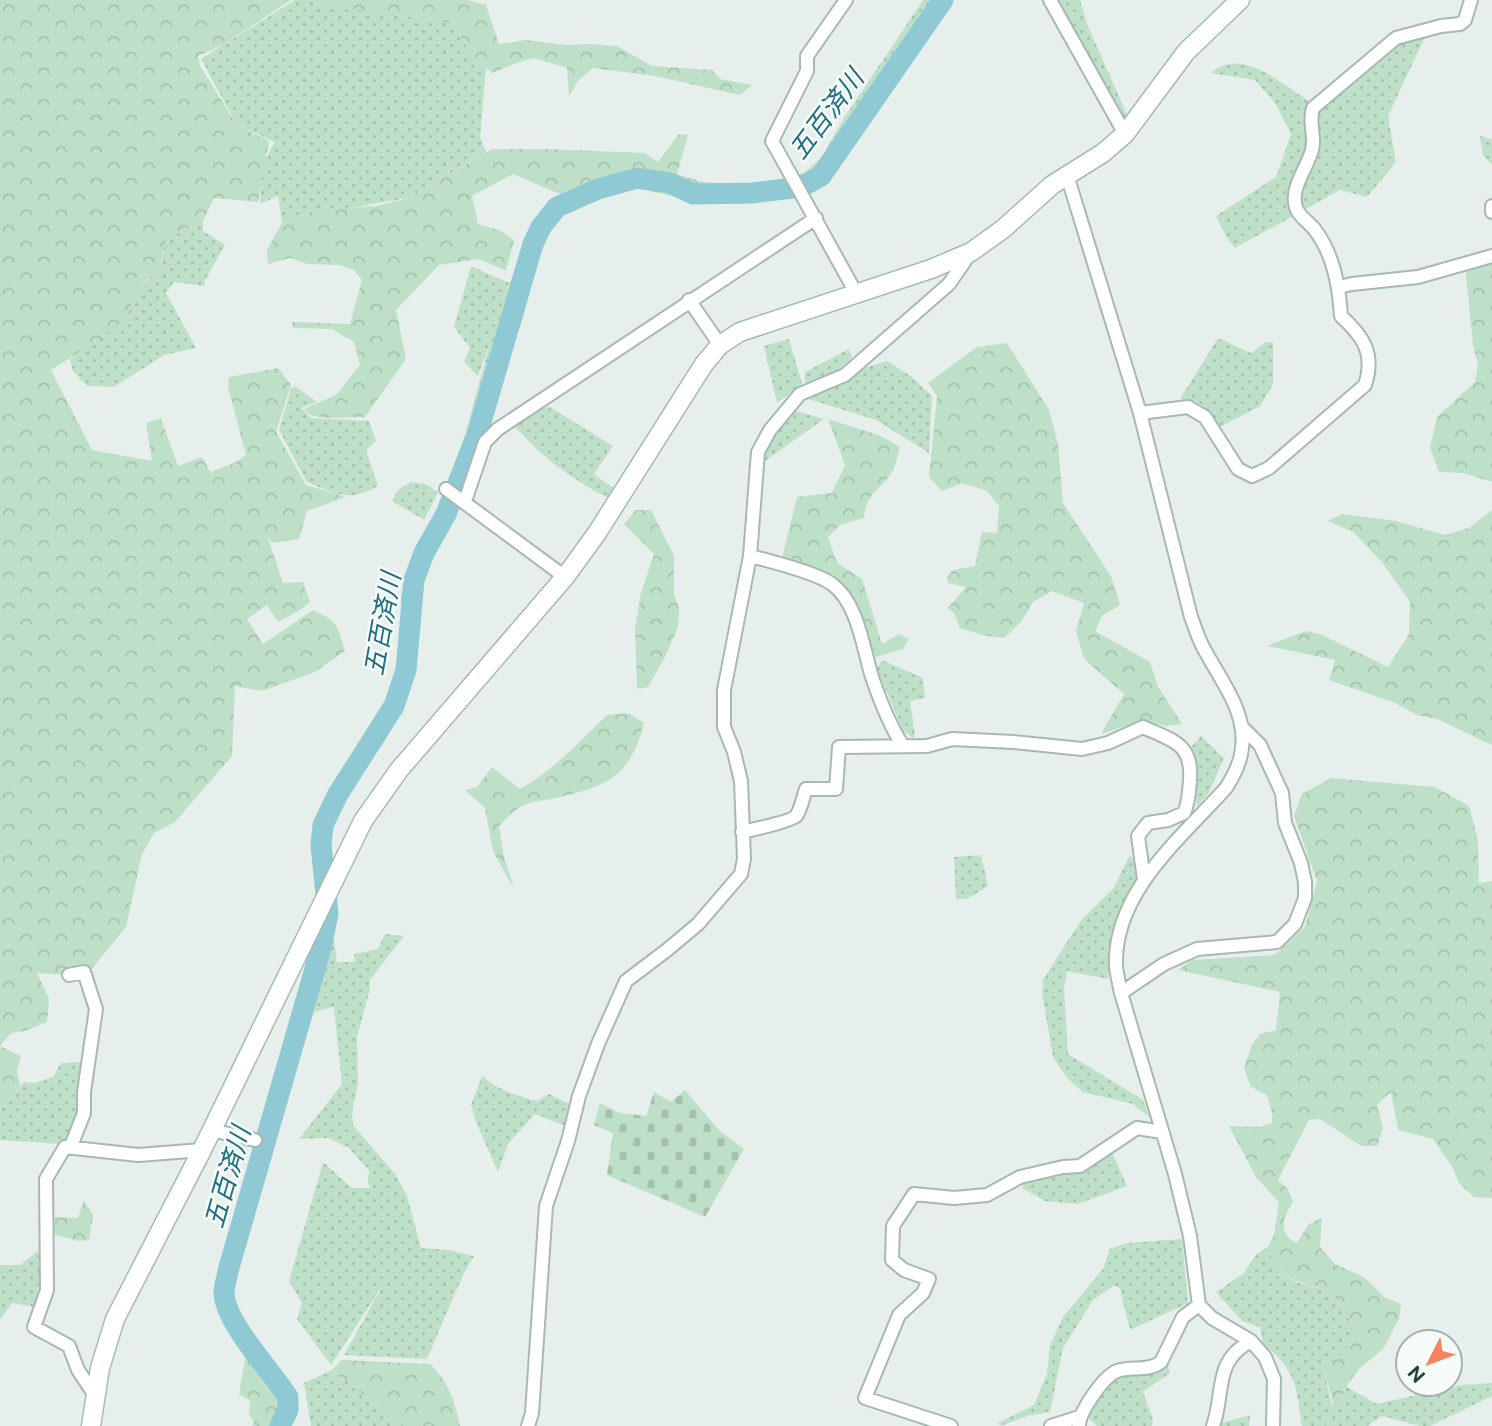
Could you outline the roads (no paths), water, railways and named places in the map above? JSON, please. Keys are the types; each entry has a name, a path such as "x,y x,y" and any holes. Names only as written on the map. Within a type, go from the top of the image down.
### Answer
{"street":[{"path":"846,0 807,56 807,71 772,141 856,293"},
{"path":"1050,0 1125,134"},
{"path":"91,1426 100,1368 115,1319 202,1150 363,821 398,769 565,577 597,533 704,364 720,345 740,332 931,269 971,252 1003,229 1052,185 1102,153 1125,134 1186,52 1240,0"},
{"path":"1140,413 1188,407 1205,417 1237,469 1252,476 1269,468 1365,385 1371,367 1360,334 1341,317 1339,287 1329,255 1315,231 1298,212 1294,196 1313,147 1310,119 1313,108 1396,38 1465,20 1471,0"},
{"path":"1068,175 1140,413 1191,617 1201,644 1233,701 1241,726 1242,748 1226,789 1144,880 1124,918 1116,965 1121,993 1190,1236 1199,1305 1212,1318 1251,1341 1265,1357 1275,1379 1273,1426"},
{"path":"1492,206 1492,212"},
{"path":"465,501 485,442 498,429 816,218"},
{"path":"528,1426 547,1206 569,1141 584,1083 626,981 698,924 741,874 744,859 741,781 724,727 723,712 724,690 750,556 758,452 769,430 800,394 845,375 949,284 971,252"},
{"path":"1339,287 1418,277 1492,256"},
{"path":"690,300 720,345"},
{"path":"446,489 565,577"},
{"path":"750,556 778,563 830,583 839,591 851,608 891,728 902,746"},
{"path":"1121,993 1177,956 1197,948 1277,942 1295,924 1305,898 1305,882 1301,863 1285,823 1282,793 1260,745 1241,726"},
{"path":"742,832 762,829 797,816 806,789 836,789 839,747 927,746 952,739 1082,749 1108,743 1143,727 1178,743 1187,752 1191,766 1188,804 1184,813 1168,820 1149,823 1139,836 1144,880"},
{"path":"69,975 84,972 96,1009 84,1092 84,1113 71,1146"},
{"path":"951,1426 865,1398 899,1315 923,1293 929,1279 904,1270 891,1259 893,1226 914,1194 954,1198 987,1195 1020,1177 1080,1166 1138,1128 1162,1132"},
{"path":"211,1130 255,1140"},
{"path":"96,1397 78,1370 69,1346 34,1327 47,1290 46,1179 65,1147 138,1155 202,1150"},
{"path":"1051,1426 1079,1422 1111,1375 1122,1370 1156,1366 1161,1362 1183,1317 1199,1305"},
{"path":"1213,1426 1227,1360 1237,1348 1251,1341"}],"waterway":[{"name":"五百済川","path":"280,1426 288,1410 288,1397 240,1332 226,1305 224,1290 321,948 328,914 321,845 323,825 338,794 394,706 406,670 414,580 424,553 446,514 478,432 533,244 541,227 557,207 598,189 638,178 670,183 693,194 752,193 801,187 821,176 943,0"}]}
